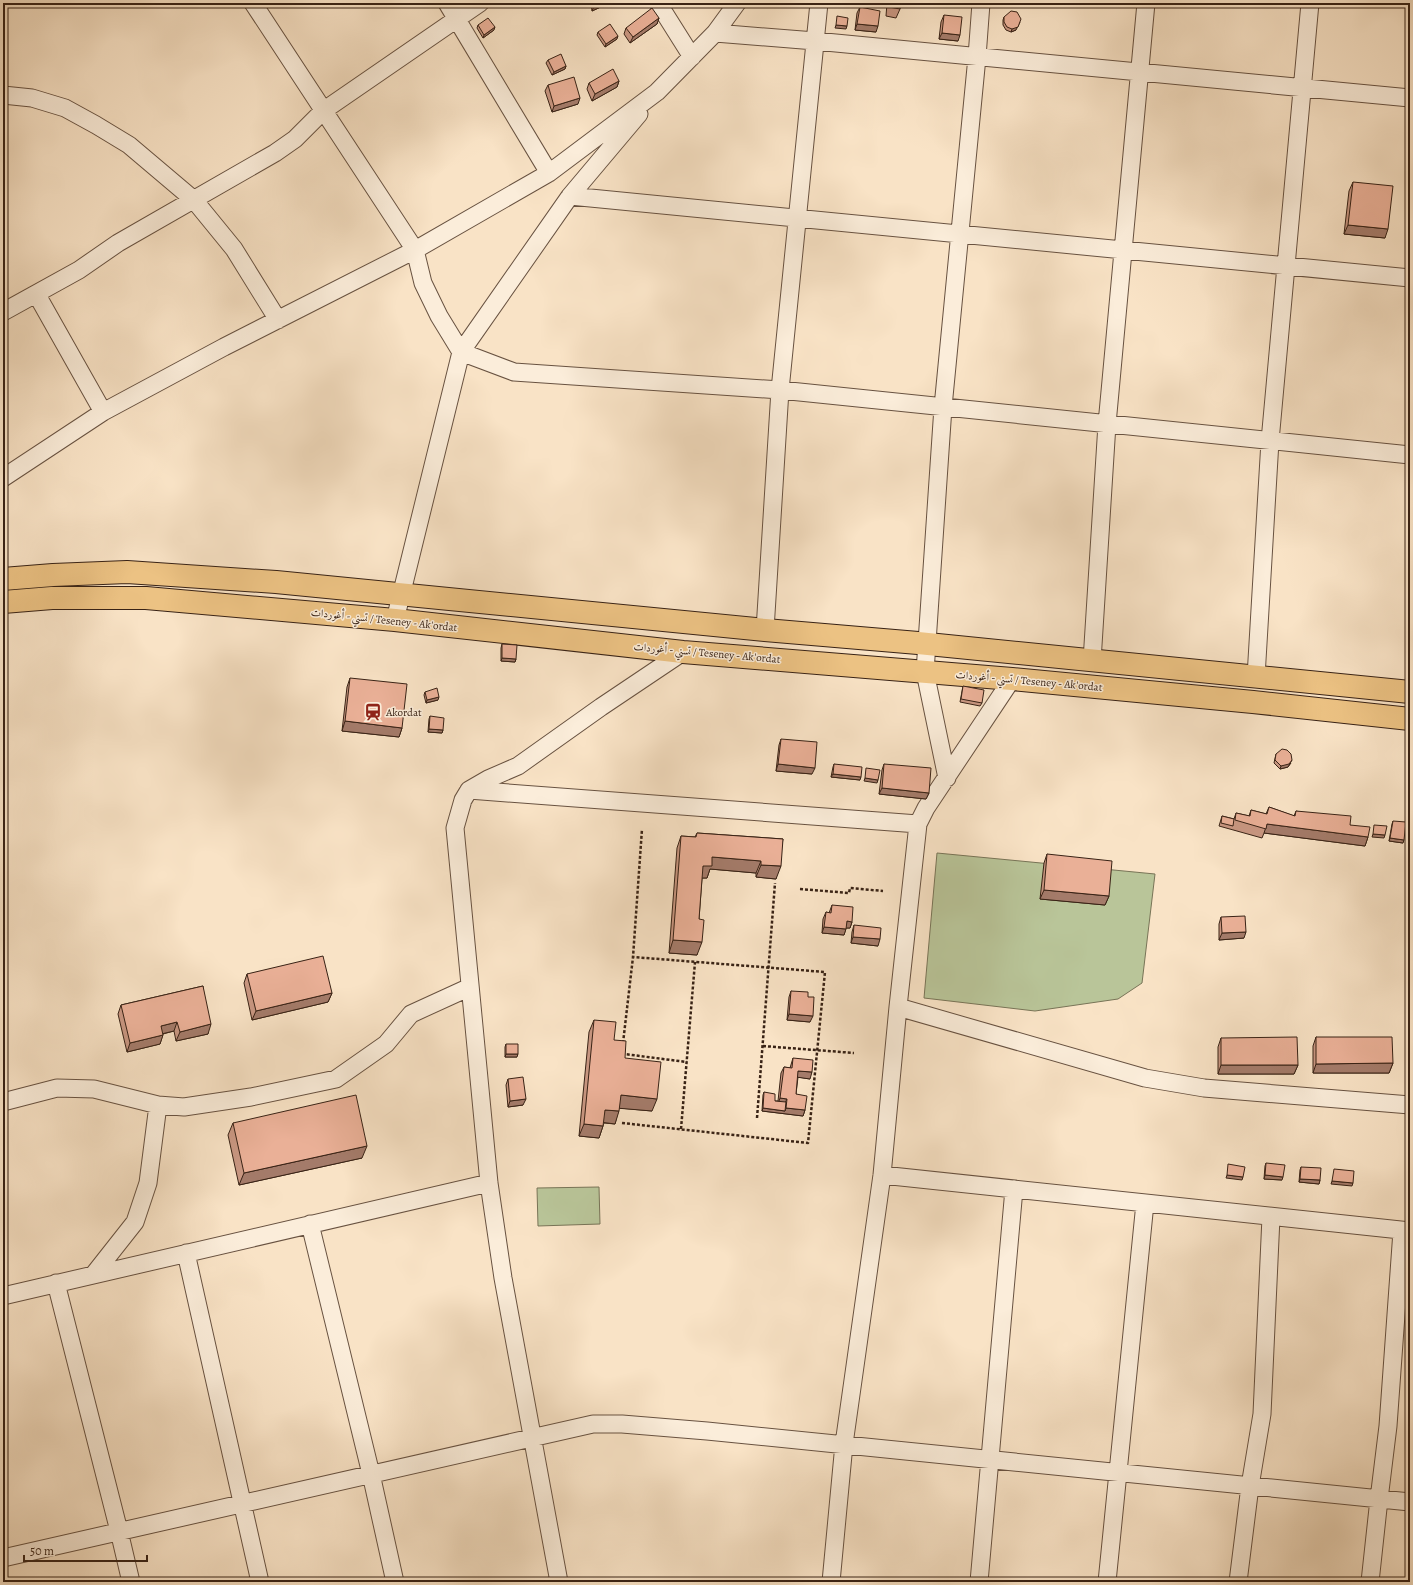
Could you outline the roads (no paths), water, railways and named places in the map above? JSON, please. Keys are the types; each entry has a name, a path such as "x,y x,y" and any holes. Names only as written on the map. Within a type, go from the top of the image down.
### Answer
{"main road":[{"path":"3,579 127,572 276,582 1410,692"},
{"name":"تسني - أغوردات / Teseney - Ak'ordat","path":"3,602 52,598 146,598 395,620 682,652 1012,679 1245,701 1410,720"}],"street":[{"path":"253,3 415,250 424,283 439,316 461,352 514,372 780,390 1410,455"},
{"path":"447,3 549,173"},
{"path":"3,312 37,295 80,270 118,243 275,154 295,139 323,111 480,3"},
{"path":"658,3 692,57"},
{"path":"395,620 461,352 570,196 657,92 714,33 737,3"},
{"path":"766,630 780,390 820,3"},
{"path":"947,778 925,672 944,407 981,3"},
{"path":"1092,661 1108,424 1146,3"},
{"path":"1256,677 1270,440 1310,3"},
{"path":"714,33 815,41 1410,98"},
{"path":"3,478 103,412 415,250 549,173 657,92"},
{"path":"3,95 32,98 65,108 129,145 194,200 234,249 278,320"},
{"path":"570,196 1410,278"},
{"path":"37,295 103,412"},
{"path":"559,1582 503,1278 489,1184 455,828 463,800 469,790 488,779 518,766 601,706 682,652"},
{"path":"831,1582 844,1444 882,1175 898,1007 918,824 926,808 1012,679"},
{"path":"469,790 918,824"},
{"path":"3,1102 57,1088 94,1090 158,1105 184,1107 251,1097 336,1078 386,1044 411,1014 470,987"},
{"path":"898,1007 1145,1078 1165,1082 1204,1088 1410,1104"},
{"path":"94,1274 135,1222 148,1183 158,1105"},
{"path":"882,1175 1406,1231 1388,1426 1370,1582"},
{"path":"3,1296 310,1224 489,1184"},
{"path":"979,1582 1014,1189"},
{"path":"1107,1582 1144,1203"},
{"path":"1238,1582 1250,1486 1262,1414 1271,1216"},
{"path":"310,1224 371,1474 395,1582"},
{"path":"186,1253 241,1504 260,1582"},
{"path":"56,1283 120,1531 131,1582"},
{"path":"3,1558 593,1424 622,1424 844,1444 1410,1502"}],"place":[{"name":"Akordat","path":"373,712"}]}
